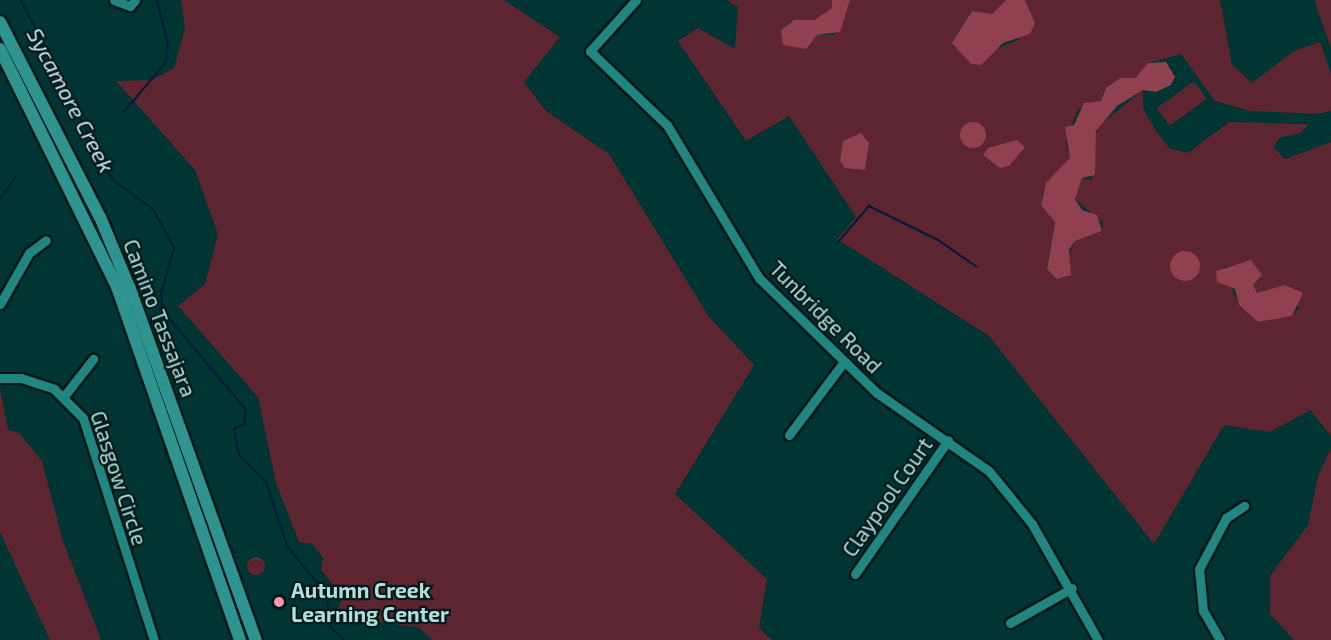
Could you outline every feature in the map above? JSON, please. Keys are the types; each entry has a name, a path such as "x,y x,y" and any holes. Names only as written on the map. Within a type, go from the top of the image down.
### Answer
{"main road":[{"name":"Camino Tassajara","path":"0,22 100,217 130,289 256,640"},
{"name":"Camino Tassajara","path":"0,49 117,287 240,640"}],"street":[{"path":"114,0 130,6 135,0"},
{"name":"Tunbridge Road","path":"636,0 590,51 667,125 759,278 843,363 989,471 1032,524 1072,588 1098,640"},
{"path":"0,304 29,253 46,240"},
{"path":"65,395 93,359"},
{"path":"789,435 843,363"},
{"name":"Glasgow Circle","path":"0,378 21,378 65,395 90,436 109,511 147,606 154,640"},
{"name":"Claypool Court","path":"855,574 948,440"},
{"path":"1220,640 1203,611 1200,569 1226,518 1244,506"},
{"path":"1010,623 1072,588"}],"shaded area":[{"path":"181,0 504,0 560,37 524,82 545,110 609,154 709,317 754,365 675,494 767,579 759,628 772,640 432,640 418,627 336,617 342,596 321,570 323,558 312,544 299,542 276,483 258,397 178,306 205,284 218,234 195,170 116,81 152,80 174,68 185,28"},
{"path":"727,0 832,0 832,8 814,20 791,21 781,30 834,35 850,0 1006,0 992,14 972,11 956,36 990,52 1019,39 1025,0 1220,0 1232,64 1252,83 1294,51 1320,42 1331,74 1331,111 1317,114 1251,111 1215,101 1181,54 1148,63 1135,78 1120,78 1106,88 1101,101 1078,109 1066,142 1070,158 1043,192 1041,205 1055,221 1047,266 1068,258 1075,241 1102,231 1103,223 1075,199 1077,185 1082,178 1092,180 1094,137 1101,124 1143,90 1143,108 1154,128 1169,148 1188,153 1229,122 1309,124 1301,133 1279,138 1274,147 1285,159 1331,142 1331,436 1310,410 1270,432 1224,425 1154,544 989,336 837,239 856,217 789,116 746,141 678,41 698,28 735,49 738,7","holes":["1238,265 1262,275 1253,285 1257,293 1285,285 1299,308 1292,316 1258,322 1239,305 1223,267"]},
{"path":"832,0 850,0 840,32 817,35 806,49 783,45 781,30 794,20 814,20 832,8"},
{"path":"1006,0 1025,0 1035,23 1030,34 1003,43 981,65 971,64 952,43 972,11 992,14"},
{"path":"1315,0 1331,0 1331,48 1317,9"},
{"path":"1166,62 1175,77 1171,85 1156,92 1143,90 1117,106 1096,131 1095,175 1082,178 1075,199 1082,210 1097,215 1102,231 1075,241 1069,250 1071,275 1057,279 1047,269 1055,222 1041,205 1046,183 1070,158 1065,127 1074,125 1084,103 1101,101 1106,88 1120,78 1135,78 1148,63"},
{"path":"1194,81 1207,99 1170,126 1157,108"},
{"path":"973,122 982,126 986,135 982,144 973,148 964,144 960,135 964,126"},
{"path":"861,133 869,143 865,170 845,168 840,161 843,141"},
{"path":"1017,140 1025,147 1009,166 1000,168 983,155 988,148"},
{"path":"1185,251 1196,255 1200,266 1196,277 1185,281 1174,277 1170,266 1174,255"},
{"path":"1251,260 1262,275 1253,285 1257,293 1285,285 1303,293 1292,316 1258,322 1239,305 1235,289 1217,282 1216,271"},
{"path":"0,388 8,430 19,433 42,461 62,538 101,640 50,640 0,532"},
{"path":"1331,448 1331,640 1294,640 1270,614 1270,576 1308,525 1318,476"},
{"path":"256,557 262,560 265,566 262,572 256,575 250,572 247,566 250,560"}],"waterway":[{"name":"Sycamore Creek","path":"21,0 103,164 114,181 153,209 174,248 161,294 163,311 246,410 244,424 234,429 239,455 266,482 287,546 318,584 327,600 331,628 344,640"},
{"path":"124,112 165,63 168,46 157,0"},
{"path":"0,199 17,175"},
{"path":"838,242 869,206 938,240 977,267"}],"place":[{"name":"Autumn Creek Learning Center","path":"279,602"}]}
